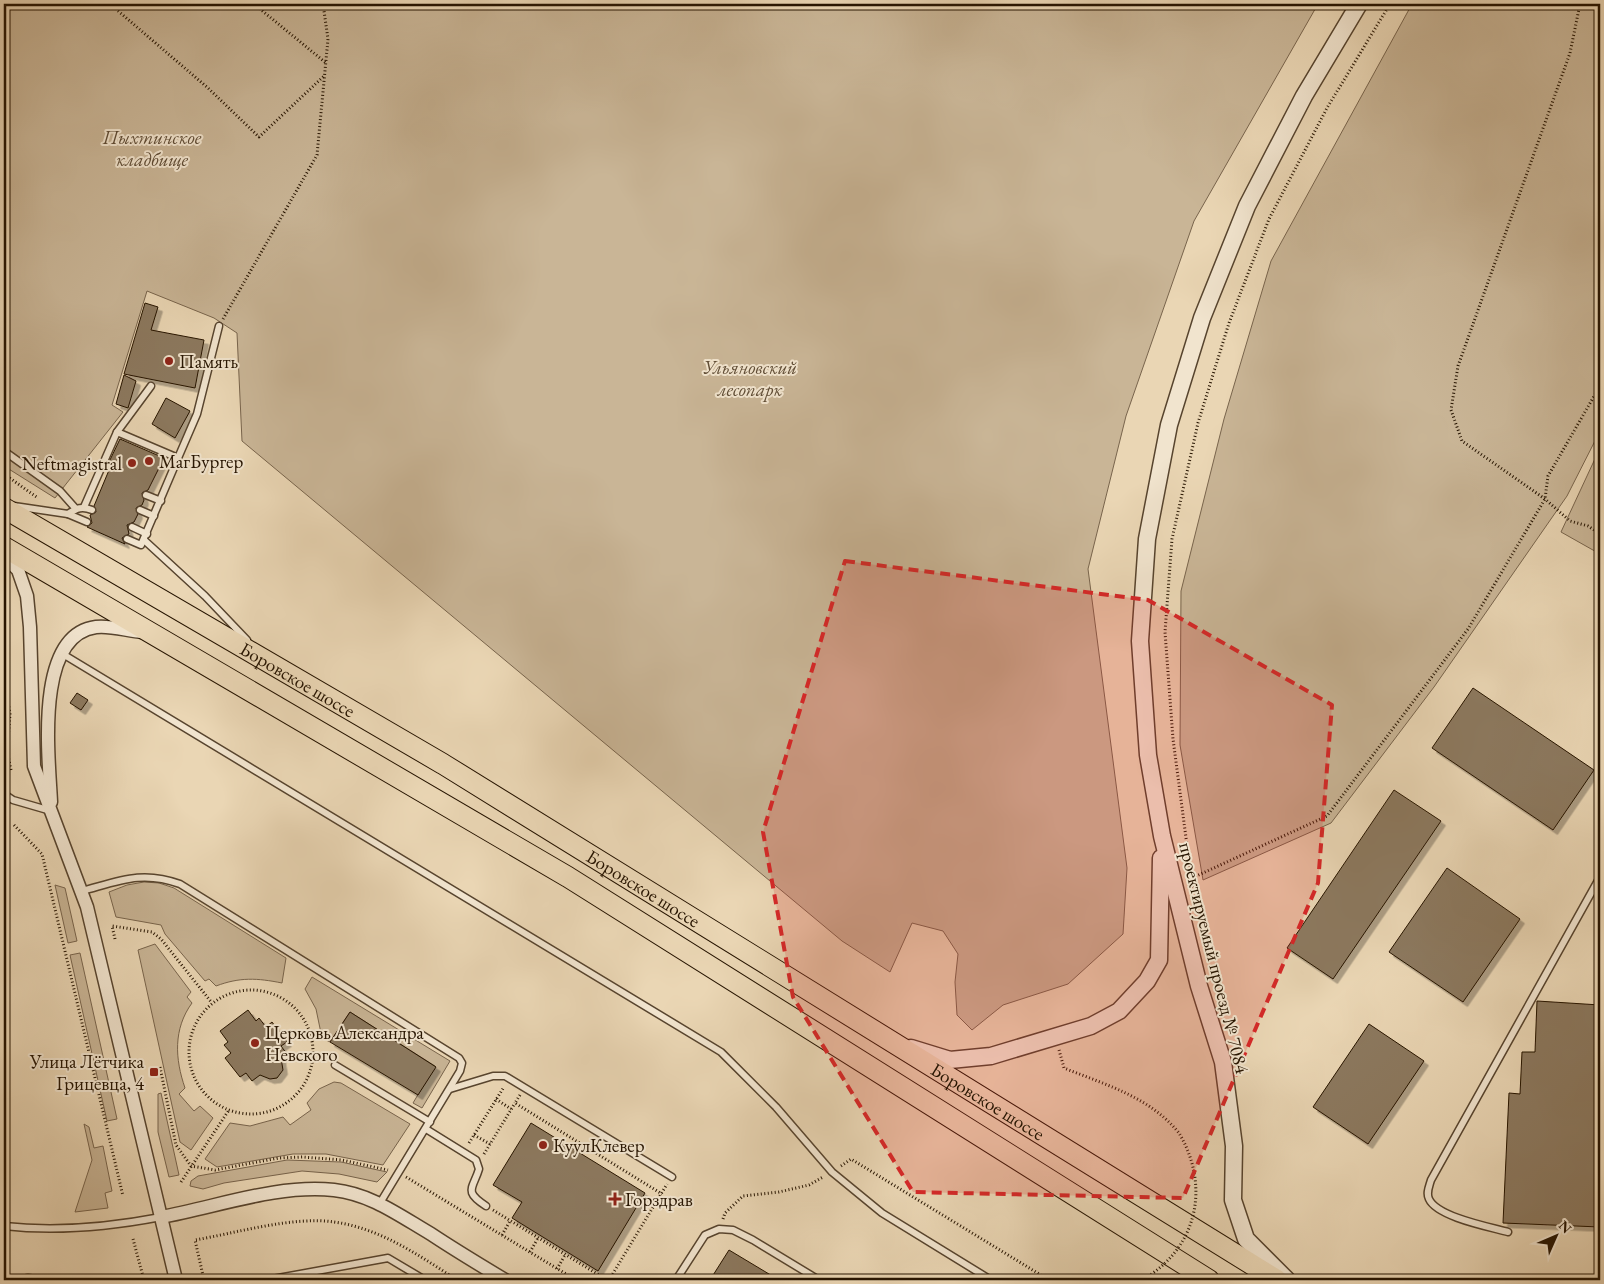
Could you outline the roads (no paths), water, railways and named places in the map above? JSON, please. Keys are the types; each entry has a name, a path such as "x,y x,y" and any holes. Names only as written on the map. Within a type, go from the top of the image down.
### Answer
{"main road":[{"name":"Боровское шоссе","path":"4,506 460,774 1277,1280"},
{"name":"Боровское шоссе","path":"4,547 568,877 1208,1280"}],"street":[{"name":"проектируемый проезд № 7084","path":"1288,1280 1246,1239 1233,1200 1234,1146 1223,1062 1198,986 1162,836 1148,754 1140,641 1146,539 1169,424 1202,318 1247,206 1304,96 1359,4"},
{"path":"4,556 18,570 27,596 30,627 34,766 82,891 176,1280"},
{"path":"52,812 50,714 52,673 62,653 81,631 97,626 155,634"},
{"name":"проектируемый проезд № 7084","path":"896,1044 950,1060 992,1056 1091,1026 1119,1011 1147,981 1159,960 1162,836"},
{"path":"161,1217 254,1197 314,1190 344,1192 380,1203 505,1280"}],"lane":[{"path":"127,539 142,545 197,414 219,326"},
{"path":"84,507 117,432 151,386"},
{"path":"117,432 178,458"},
{"path":"4,451 60,491 76,509"},
{"path":"99,474 106,477"},
{"path":"92,489 100,493"},
{"path":"146,495 160,501"},
{"path":"4,506 68,514 87,522"},
{"path":"68,514 84,507 92,510"},
{"path":"140,510 154,516"},
{"path":"132,527 145,537 205,596 267,661"},
{"path":"62,653 721,1052 776,1108 832,1172 882,1213 992,1280"},
{"path":"4,794 13,800 52,812"},
{"path":"82,891 138,876 163,878 180,884 459,1058 462,1063 460,1070 450,1089 380,1203"},
{"path":"1508,1232 1449,1214 1432,1204 1428,1192 1431,1180 1600,877"},
{"path":"336,1065 430,1122"},
{"path":"450,1089 493,1076 509,1078 672,1177"},
{"path":"426,1129 464,1152 478,1163 480,1169 471,1184 471,1191 475,1199 486,1206"},
{"path":"4,1226 33,1229 113,1226 161,1217"},
{"path":"676,1280 705,1234 719,1229 733,1230 819,1280"},
{"path":"267,1280 388,1258 425,1280"},
{"path":"17,1280 28,1278 45,1280"}],"place":[{"name":"Память","path":"169,361"},
{"name":"МагБургер","path":"149,461"},
{"name":"Neftmagistral","path":"132,463"},
{"name":"Церковь Александра Невского","path":"255,1043"},
{"name":"Улица Лётчика Грицевца, 4","path":"154,1072"},
{"name":"КуулКлевер","path":"543,1145"},
{"name":"Горздрав","path":"615,1199"}],"park label":[{"name":"Пыхтинское кладбище","path":"152,148"},
{"name":"Ульяновский лесопарк","path":"750,378"}]}
